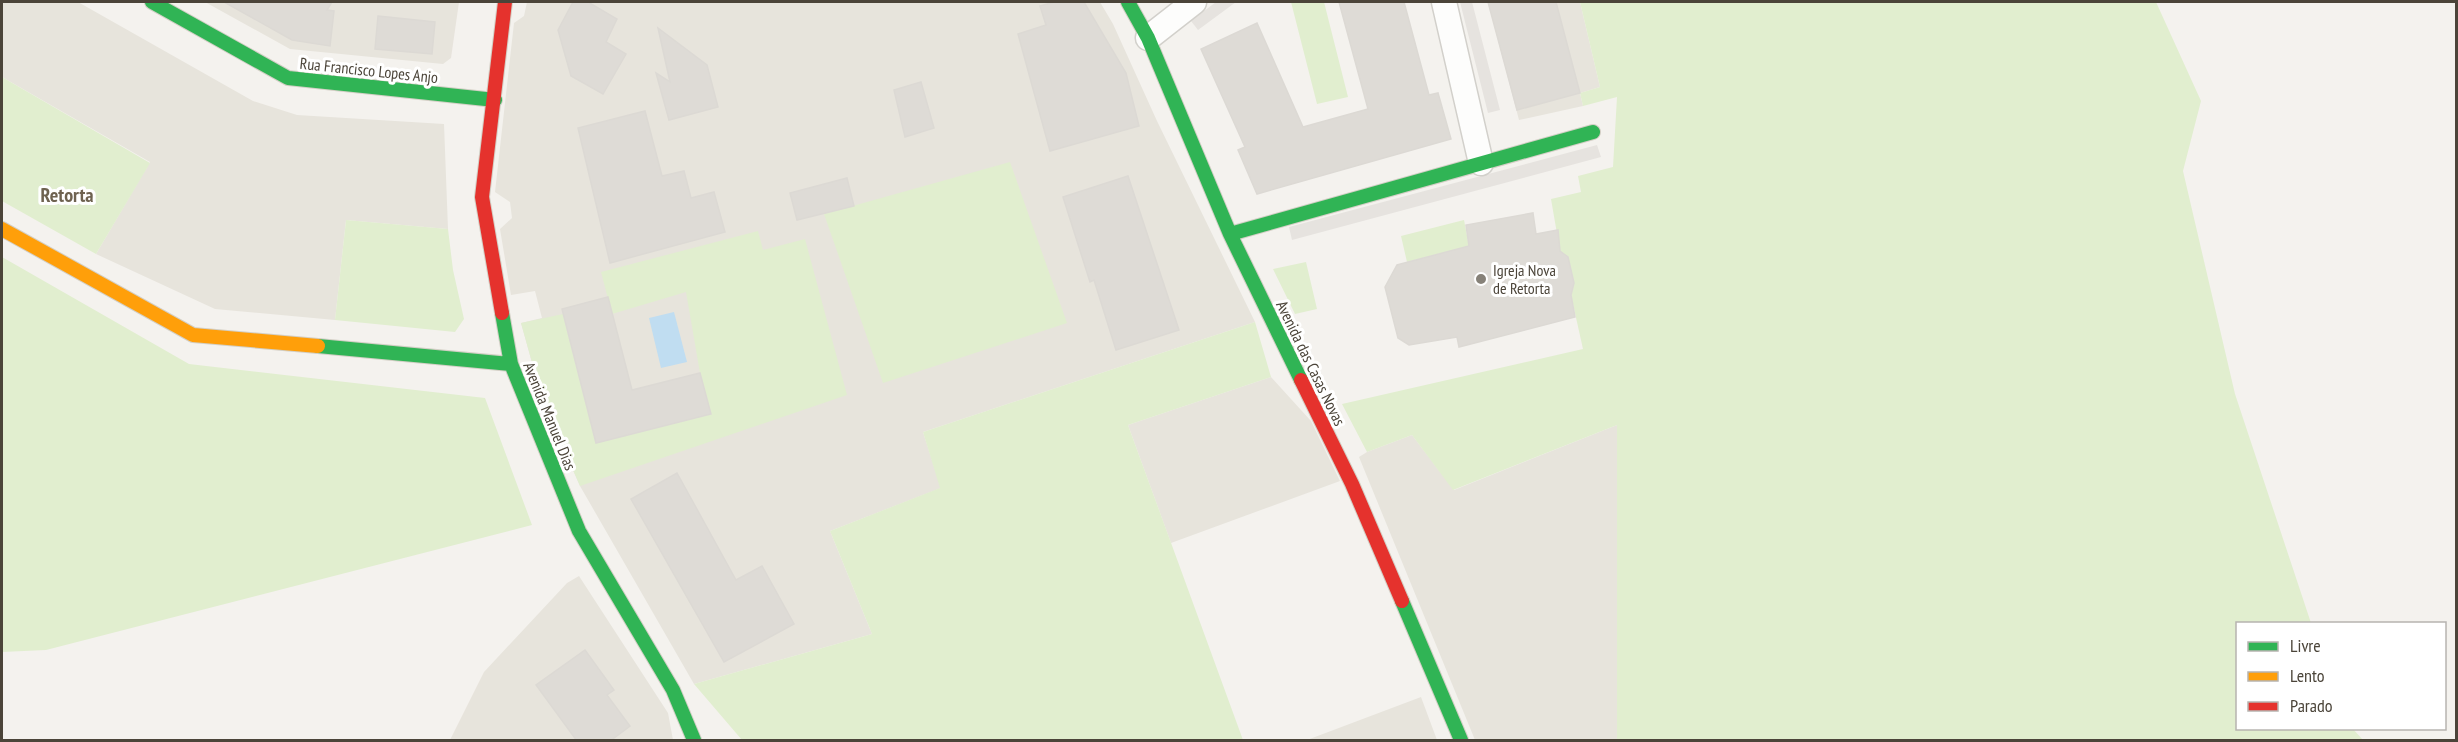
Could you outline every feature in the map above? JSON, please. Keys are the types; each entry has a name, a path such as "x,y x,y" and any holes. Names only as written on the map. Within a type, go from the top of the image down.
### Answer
{"street":[{"name":"Rua Francisco Lopes Anjo","path":"152,2 288,78 495,100"},
{"name":"Avenida Manuel Dias","path":"505,2 482,196 511,364 579,531 673,690 694,741"},
{"name":"Avenida das Casas Novas","path":"1128,2 1148,38 1230,234 1352,484 1461,741"},
{"path":"1148,38 1194,2"},
{"path":"1444,2 1481,163"},
{"path":"1230,234 1593,132"},
{"path":"2,229 194,335 511,364"}],"shaded area":[{"path":"2,2 78,2 253,101 297,115 444,124 448,229 346,220 335,320 215,309 96,254 150,162 2,77"},
{"path":"205,2 459,2 451,58 443,64 290,49"},
{"path":"527,2 1100,2 1113,24 1157,121 1255,322 923,432 941,488 830,531 872,634 694,684 580,486 543,402 521,323 542,318 535,291 511,295 500,229 512,218 510,202 495,192 514,23 524,16"},
{"path":"1216,2 1236,2 1198,30 1191,21"},
{"path":"1460,2 1472,2 1500,110 1488,113"},
{"path":"1488,2 1580,2 1600,87 1580,93 1583,106 1519,120"},
{"path":"1597,145 1601,157 1292,240 1289,227"},
{"path":"1271,377 1311,421 1340,481 1171,543 1128,425"},
{"path":"1617,425 1617,740 1475,740 1359,457 1412,435 1454,490"},
{"path":"579,576 668,713 673,740 450,740 484,672 567,583"},
{"path":"1421,697 1437,740 1307,740"}],"green space":[{"path":"1291,2 1324,2 1348,97 1317,104"},
{"path":"1580,2 2156,2 2201,101 2183,171 2235,394 2311,622 2236,622 2236,730 2354,730 2363,740 1617,740 1617,425 1453,490 1412,435 1367,452 1342,404 1583,349 1571,295 1574,283 1568,257 1560,251 1551,199 1581,192 1578,176 1613,167 1617,97 1583,106 1580,93 1600,87"},
{"path":"2,77 150,163 96,254 2,201"},
{"path":"1010,162 1067,323 883,383 824,214"},
{"path":"346,220 448,229 453,270 464,319 455,332 335,320"},
{"path":"1464,220 1469,246 1407,262 1401,236"},
{"path":"758,231 763,250 805,239 847,395 580,486 543,402 521,323 563,314 596,443 711,414 700,373 686,292 612,314 601,272"},
{"path":"2,257 189,364 485,398 532,525 46,650 2,652"},
{"path":"1306,262 1317,309 1295,314 1273,269"},
{"path":"1255,322 1271,377 1128,425 1243,740 742,740 694,684 872,634 830,531 940,488 923,432"}],"water":[{"path":"674,312 687,362 661,368 649,318"}],"building":[{"path":"224,2 332,2 327,10 334,11 330,46 292,40"},
{"path":"573,2 588,2 617,19 606,42 626,54 603,94 571,76 558,30"},
{"path":"1054,2 1084,2 1126,73 1139,126 1050,151 1018,34 1046,25 1040,6"},
{"path":"1339,2 1404,2 1429,95 1438,93 1451,139 1257,194 1238,150 1245,147 1201,49 1257,23 1303,127 1368,109"},
{"path":"1488,2 1556,2 1580,93 1517,110"},
{"path":"378,16 435,22 432,54 375,49"},
{"path":"658,28 707,65 718,107 669,120 656,73 670,82"},
{"path":"921,82 934,128 905,137 894,90"},
{"path":"645,111 662,176 684,171 691,198 714,192 725,232 610,263 578,128"},
{"path":"1128,176 1179,330 1116,350 1094,280 1090,282 1063,197"},
{"path":"847,178 854,206 797,220 790,193"},
{"name":"Igreja Nova de Retorta","path":"1533,213 1536,234 1558,230 1560,251 1568,257 1574,283 1571,295 1575,317 1459,347 1457,337 1409,345 1398,338 1385,287 1397,265 1469,246 1466,225"},
{"path":"608,297 632,390 700,373 711,414 596,443 562,309"},
{"path":"677,473 736,580 762,566 794,624 724,662 631,499"},
{"path":"585,650 614,690 607,695 630,726 610,741 577,741 536,685"}],"traffic: fast":[{"path":"152,2 288,78 495,100"},
{"path":"1128,2 1148,38 1230,234 1301,380"},
{"path":"1230,234 1593,132"},
{"path":"502,313 511,364 579,531 673,690 694,740"},
{"path":"318,346 511,364"},
{"path":"1402,601 1461,740"}],"traffic: slow":[{"path":"2,229 193,335 318,346"}],"traffic: jam":[{"path":"502,313 482,197 505,2"},
{"path":"1301,380 1352,484 1402,601"}],"place":[{"name":"Igreja Nova de Retorta","path":"1481,279"}],"district":[{"name":"Retorta","path":"67,195"}]}
